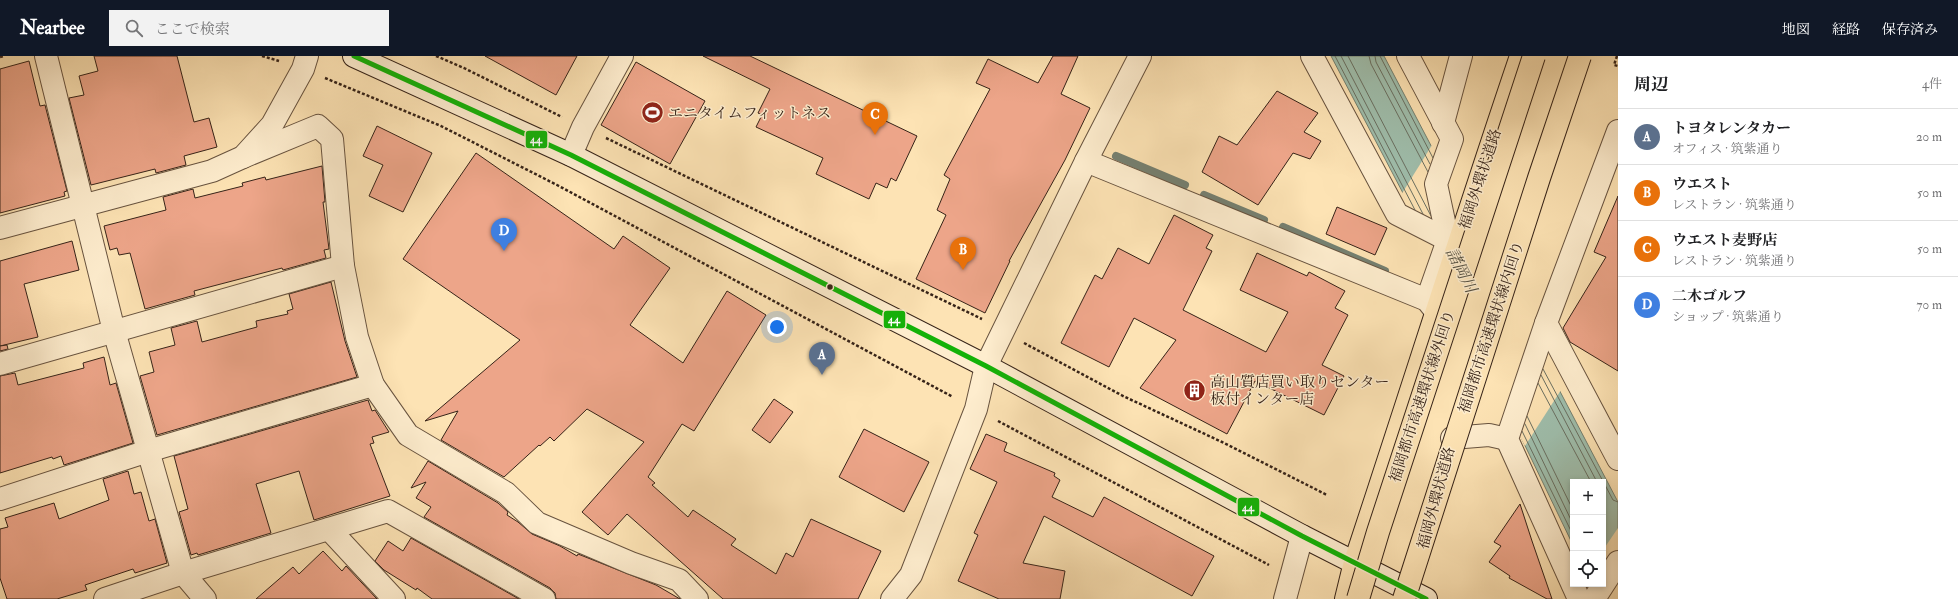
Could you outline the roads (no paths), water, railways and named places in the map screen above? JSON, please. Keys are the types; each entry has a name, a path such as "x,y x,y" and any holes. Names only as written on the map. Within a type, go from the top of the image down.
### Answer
{"highway":[{"name":"福岡外環状道路","path":"1346,599 1355,562 1432,307 1474,196 1521,56"},
{"name":"福岡都市高速環状線外回り","path":"1358,599 1380,524 1534,56"},
{"name":"福岡外環状道路","path":"1413,597 1452,438 1526,228 1580,56"},
{"name":"福岡都市高速環状線内回り","path":"1413,597 1539,178 1580,56"}],"street":[{"path":"46,56 114,331 183,573 205,599"},
{"path":"354,56 571,155 986,366 1302,536 1355,562 1413,597"},
{"path":"571,155 583,127 622,56"},
{"path":"892,599 911,574 976,410 986,366 1086,161 1140,56"},
{"path":"1312,56 1397,214 1448,240"},
{"path":"1086,161 1432,307 1448,240 1436,184 1452,139 1408,56"},
{"path":"1443,123 1461,56"},
{"path":"243,157 272,125 305,62"},
{"path":"0,228 83,207 212,171 318,126 332,139 343,266 357,337 373,385 408,436 506,493 537,523 631,563 679,580 697,599"},
{"path":"1579,599 1507,439 1546,323 1618,131"},
{"path":"0,364 343,266"},
{"path":"1546,323 1618,460"},
{"path":"0,498 148,451 373,385"},
{"path":"1452,438 1489,435 1507,439"},
{"path":"105,599 183,573 388,511 544,599"},
{"path":"329,529 394,599"},
{"path":"1288,589 1302,536"},
{"path":"1594,599 1618,562"}],"water":[{"name":"諸岡川","path":"1331,56 1384,56 1606,479 1570,479 1570,539 1404,195"},
{"path":"1606,479 1618,502 1618,599 1606,587"}],"waterway":[{"path":"1116,156 1185,185"},
{"path":"1204,195 1264,220"},
{"path":"1283,227 1385,271"}],"place":[{"name":"エニタイムフィットネス","path":"653,113"},
{"name":"ウエスト麦野店","path":"875,135"},
{"name":"二木ゴルフ","path":"504,251"},
{"name":"ウエスト","path":"963,270"},
{"name":"トヨタレンタカー","path":"822,375"},
{"name":"高山質店買い取りセンター 板付インター店","path":"1194,391"}]}
